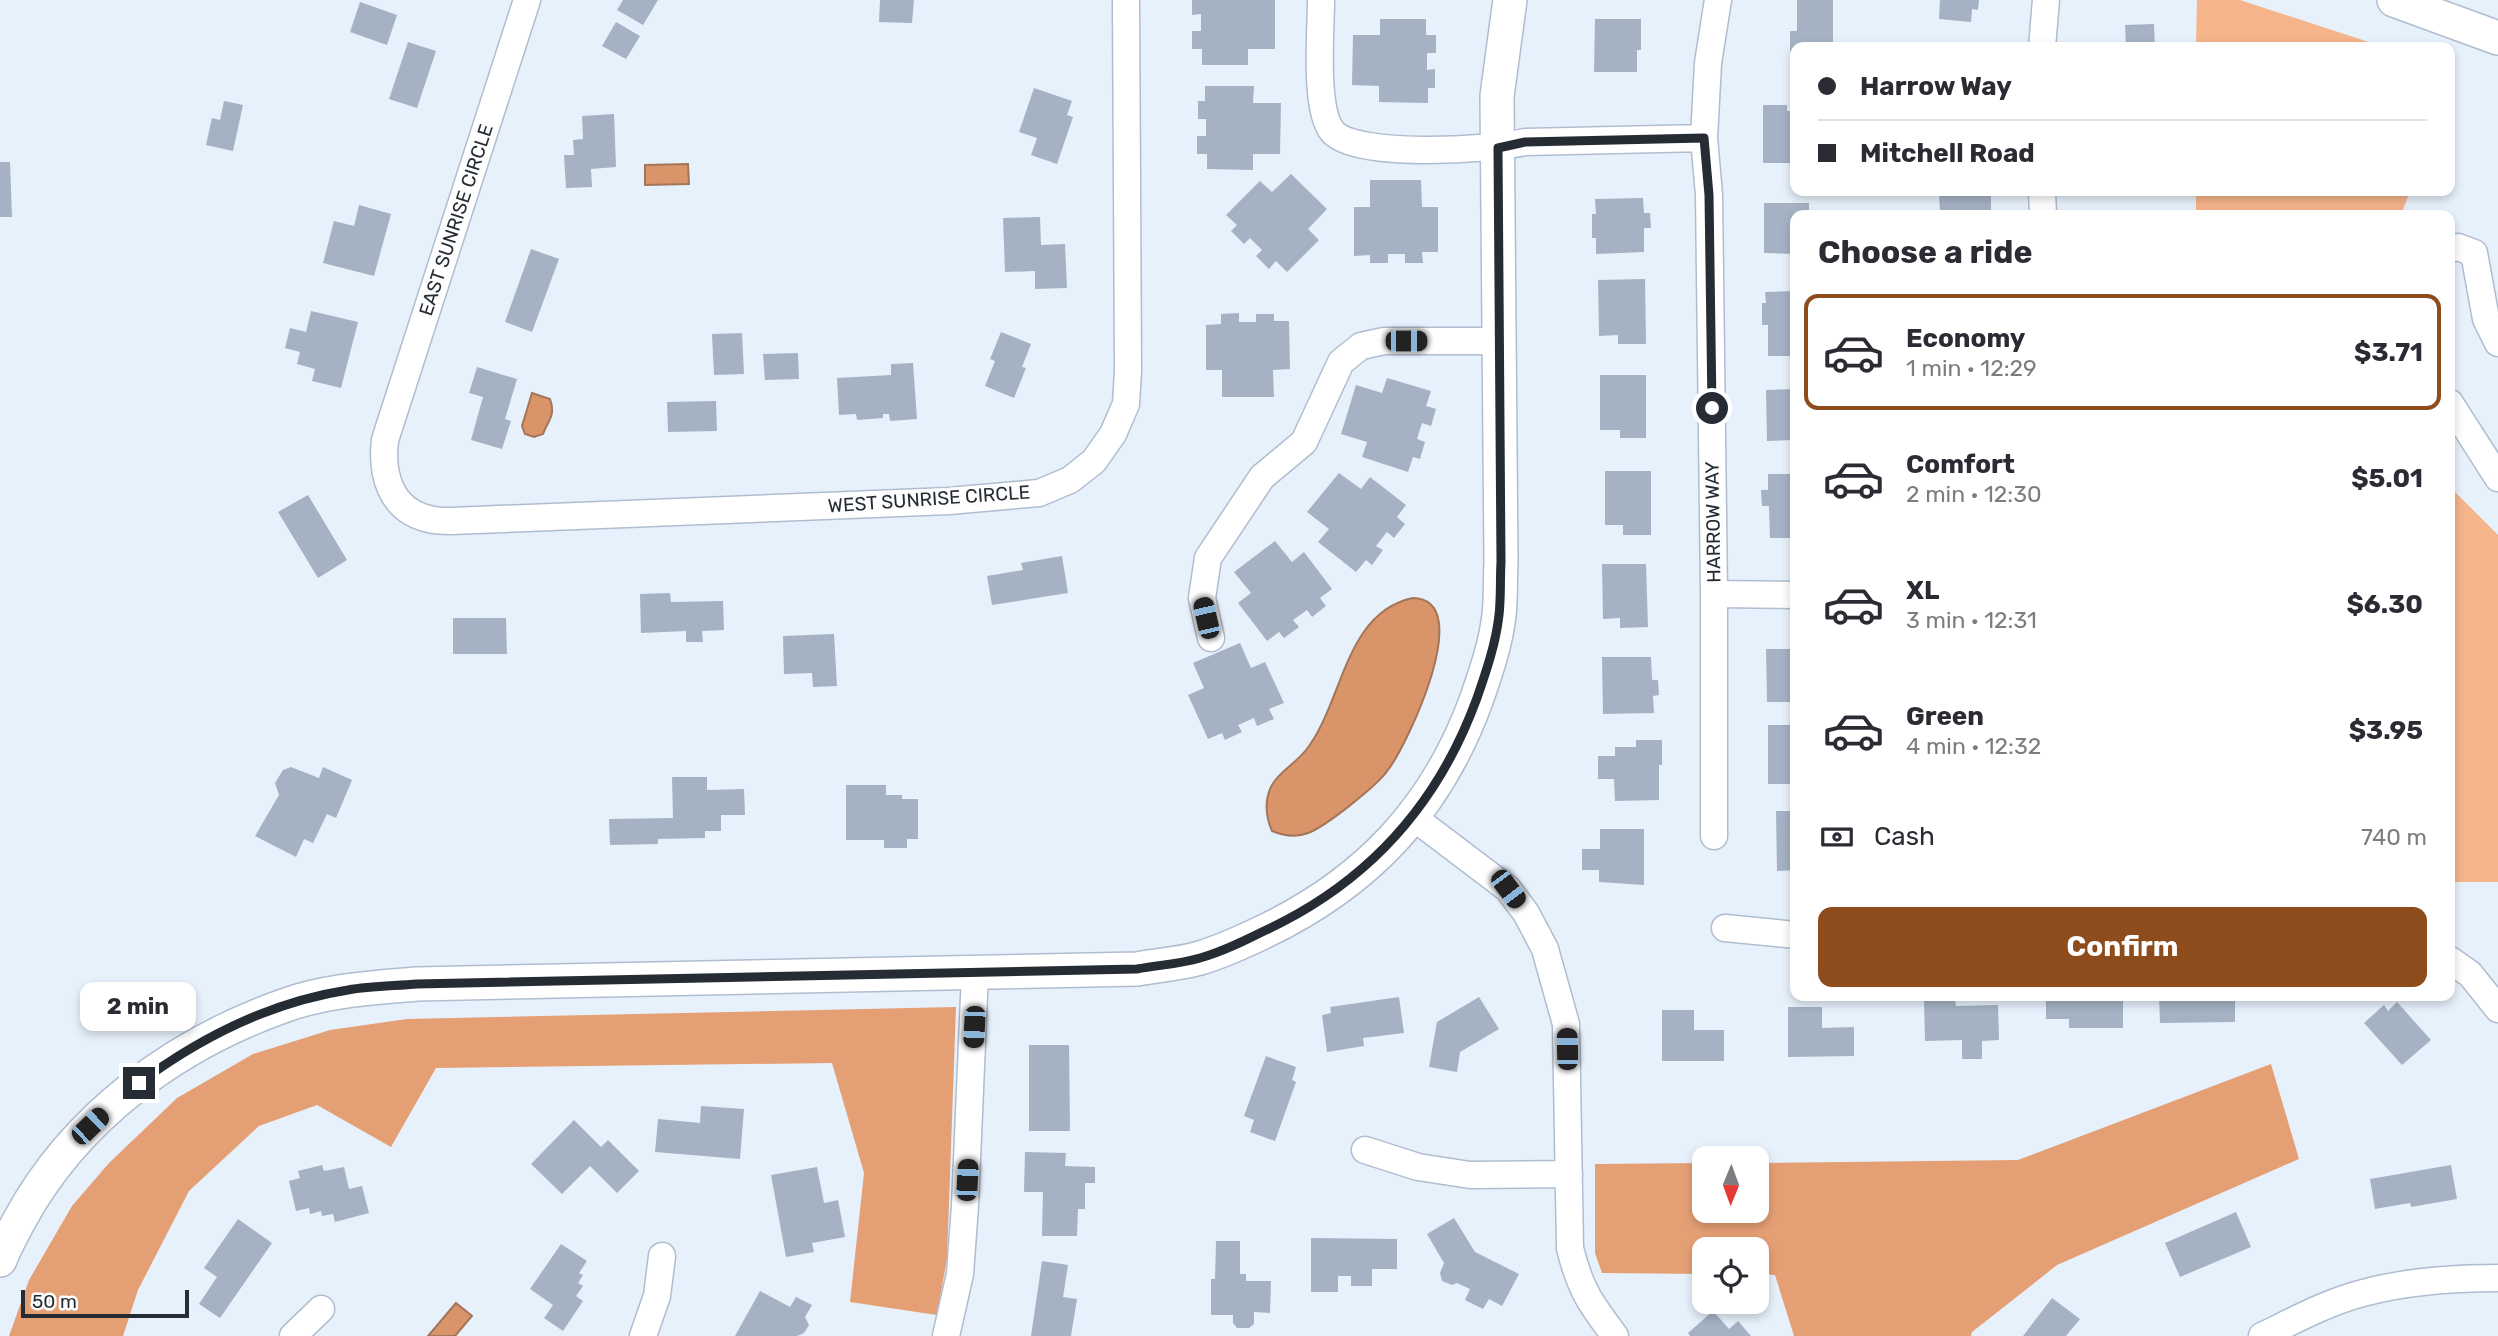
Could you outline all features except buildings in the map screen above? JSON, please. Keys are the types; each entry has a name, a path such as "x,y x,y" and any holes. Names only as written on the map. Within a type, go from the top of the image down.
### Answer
{"main road":[{"path":"0,1259 34,1193 74,1142 122,1095 173,1058 228,1027 288,1004 348,990 417,984 1137,969 1199,958 1292,919 1345,885 1388,846 1434,789 1464,735 1486,672 1499,617 1501,562 1497,96 1510,0"},
{"path":"2394,0 2498,38"}],"street":[{"name":"EAST SUNRISE CIRCLE","path":"385,440 527,0"},
{"name":"WEST SUNRISE CIRCLE","path":"385,440 385,477 394,494 408,510 428,519 451,521 949,501 1039,493 1070,480 1094,461 1113,434 1126,404 1126,0"},
{"path":"1321,0 1321,101 1333,133 1351,144 1375,149 1498,148 1525,142 1704,138"},
{"name":"HARROW WAY","path":"1714,836 1709,208 1704,138 1708,63 1718,0"},
{"path":"2042,42 2046,0"},
{"path":"2455,248 2474,253 2486,319 2498,343"},
{"path":"1211,638 1202,598 1208,558 1262,477 1304,442 1341,362 1361,346 1384,341 1498,341"},
{"path":"2455,411 2498,478"},
{"path":"1714,594 1790,594"},
{"path":"1413,817 1508,889 1526,913 1545,949 1566,1024 1570,1248 1578,1279 1592,1306 1615,1336"},
{"path":"1725,928 1790,934"},
{"path":"2455,964 2470,974 2498,1009"},
{"path":"946,1336 960,1274 975,973"},
{"path":"1365,1150 1418,1167 1470,1175 1569,1174"},
{"path":"643,1336 657,1296 662,1256"},
{"path":"2262,1336 2361,1293 2412,1282 2498,1278"},
{"path":"293,1336 321,1309"}],"shaded area":[{"path":"2197,0 2240,0 2369,42 2196,42"},
{"path":"688,164 689,184 645,185 645,165"},
{"path":"2196,196 2408,196 2403,210 2196,210"},
{"path":"532,393 550,399 552,410 543,434 534,437 525,434 522,426"},
{"path":"2455,492 2498,535 2498,882 2455,882"},
{"path":"1413,598 1431,605 1439,622 1438,646 1432,675 1421,705 1388,770 1363,795 1316,829 1294,836 1272,831 1266,810 1270,789 1277,778 1302,755 1318,731 1359,640 1372,621 1390,607"},
{"path":"956,1007 947,1259 937,1315 850,1302 864,1173 832,1063 436,1068 391,1147 317,1105 259,1126 189,1191 138,1290 123,1336 9,1336 29,1280 72,1206 109,1163 177,1098 253,1054 330,1030 407,1019"},
{"path":"2271,1064 2299,1159 2057,1265 1972,1332 1971,1336 1794,1336 1775,1275 1769,1275 1769,1237 1692,1237 1692,1274 1602,1273 1595,1253 1595,1164 1692,1163 1692,1223 1769,1223 1769,1163 2018,1160"},
{"path":"456,1303 472,1316 455,1336 428,1336"}],"route":[{"path":"139,1083 173,1058 228,1027 288,1004 348,990 417,984 1137,969 1199,958 1245,941 1292,919 1345,885 1388,846 1434,789 1464,735 1486,672 1499,617 1501,562 1498,148 1525,142 1704,138 1709,195 1712,408"}]}
